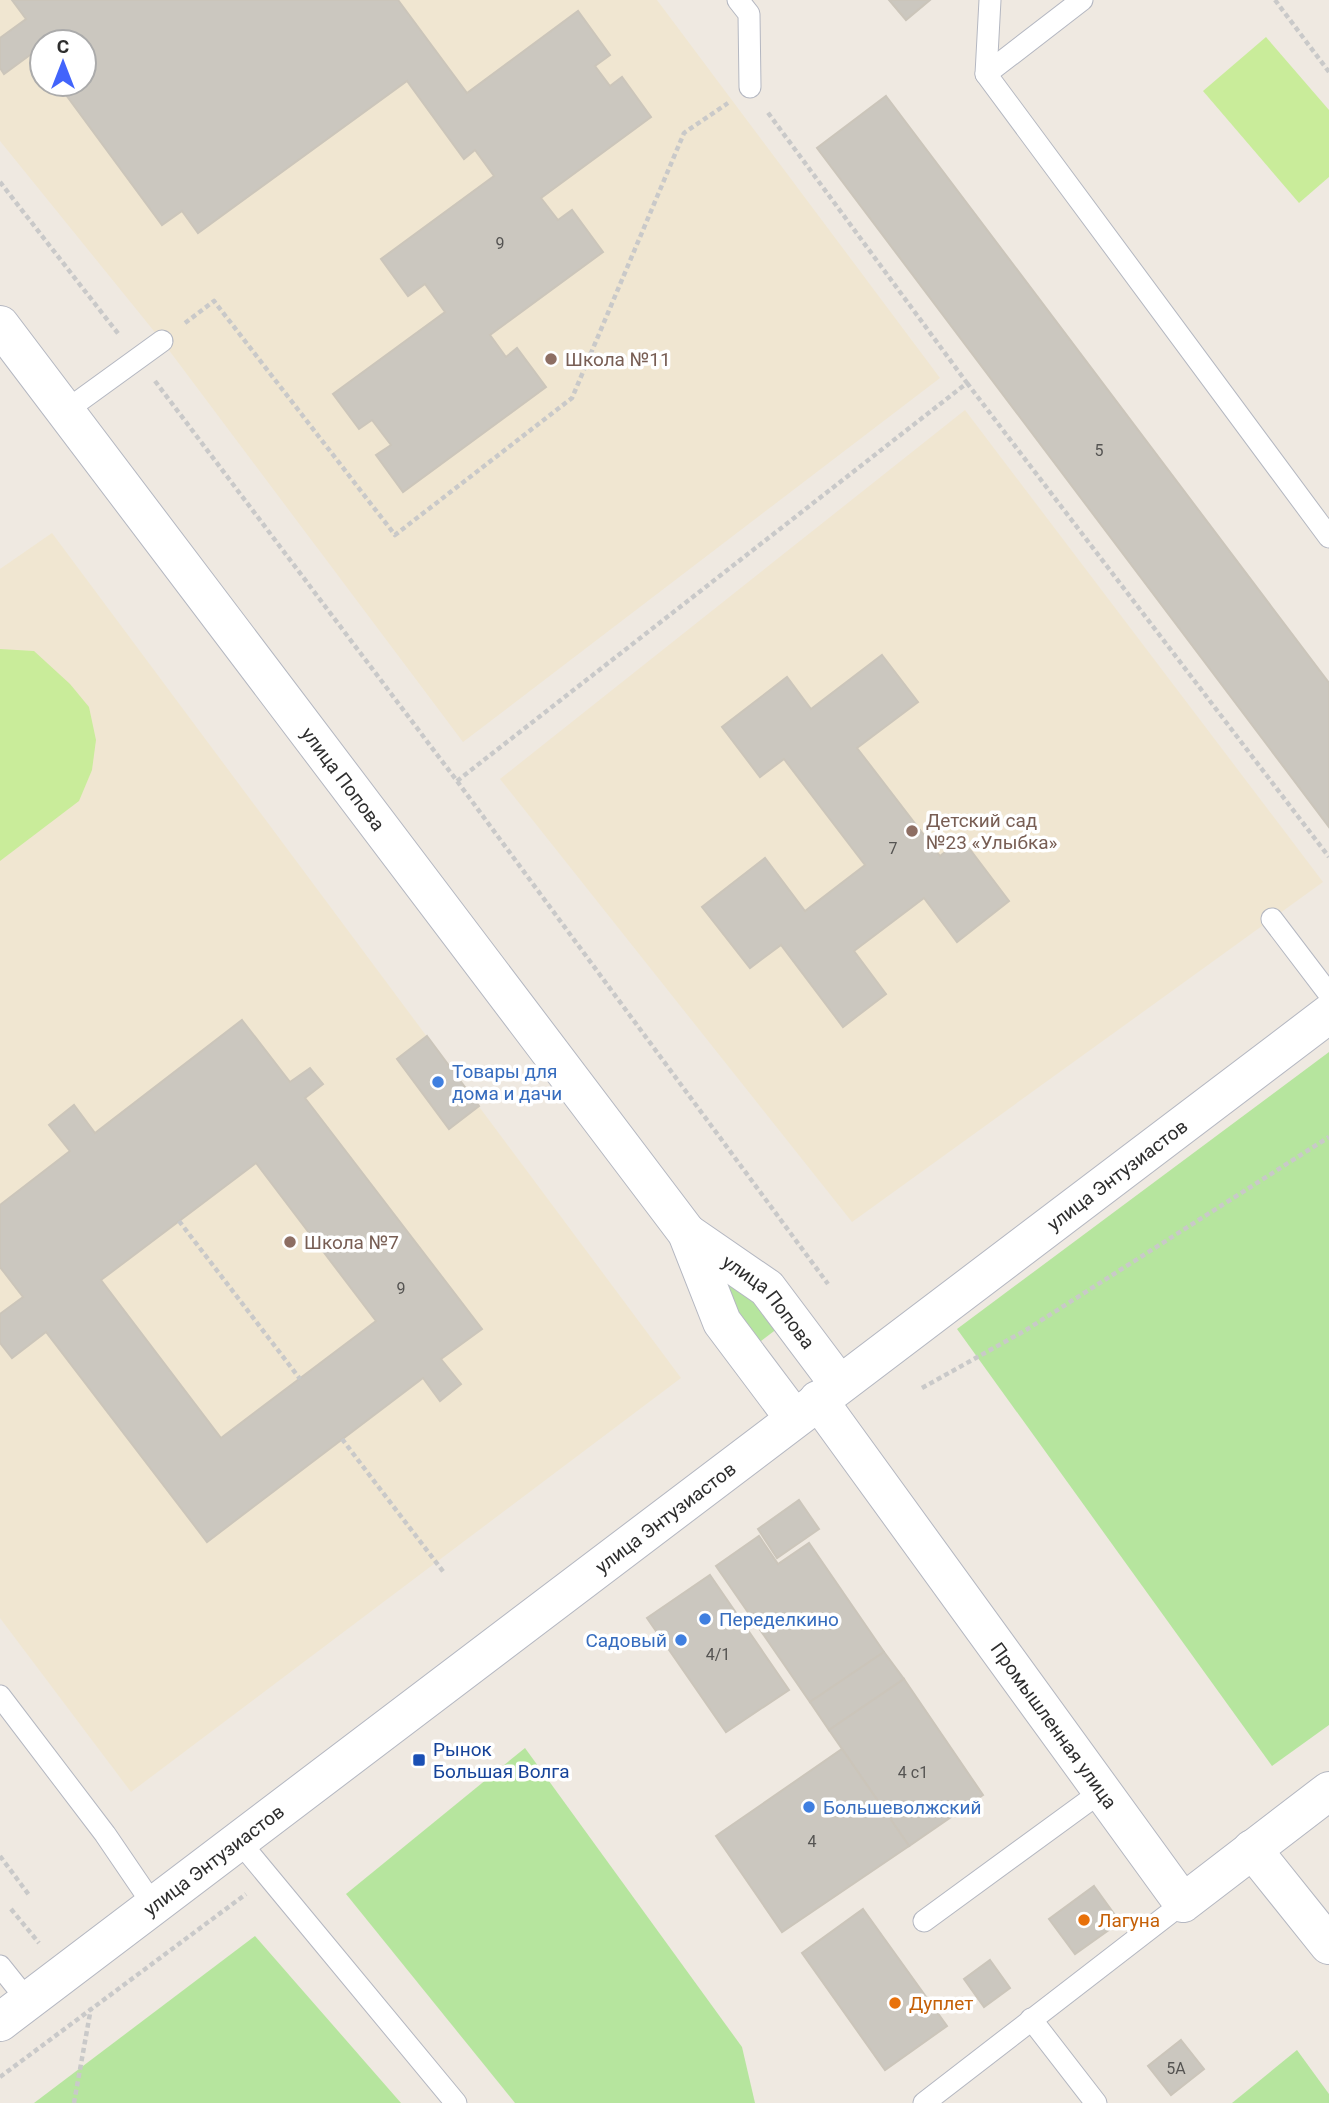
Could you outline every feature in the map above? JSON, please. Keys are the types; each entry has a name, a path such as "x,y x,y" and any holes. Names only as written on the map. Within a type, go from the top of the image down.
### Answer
{"street":[{"name":"улица Попова","path":"0,325 687,1233 722,1322 817,1400"},
{"name":"улица Энтузиастов","path":"14,2012 1329,1014"},
{"name":"улица Попова","path":"687,1233 767,1288 817,1400"},
{"name":"Промышленная улица","path":"817,1400 1183,1903"},
{"path":"1183,1903 1329,1791"},
{"path":"1252,1849 1329,1945"}],"lane":[{"path":"738,0 749,14 750,87"},
{"path":"990,0 986,74 1329,537"},
{"path":"986,74 1082,0"},
{"path":"64,412 162,341"},
{"path":"1272,919 1329,994"},
{"path":"0,1696 105,1834 154,1906"},
{"path":"924,1921 1102,1791"},
{"path":"239,1841 456,2103"},
{"path":"924,2103 1183,1903"},
{"path":"0,1966 14,2012"},
{"path":"1031,2019 1096,2103"}],"path":[{"path":"1275,0 1329,72"},
{"path":"162,341 214,301 395,535 572,398 684,134 750,87 967,383 1329,857"},
{"path":"0,182 137,357 457,781 828,1284"},
{"path":"457,781 967,383"},
{"path":"922,1388 1026,1330 1329,1137"},
{"path":"179,1221 300,1378"},
{"path":"342,1439 446,1574"},
{"path":"0,1856 29,1895"},
{"path":"0,2077 268,1878"},
{"path":"74,2103 92,2009"}],"shaded area":[{"name":"Школа №11","path":"0,0 657,0 940,378 463,742 162,341 0,141"},
{"name":"Детский сад №23 «Улыбка»","path":"965,410 1323,882 852,1222 500,779"},
{"name":"Школа №7","path":"52,533 681,1378 131,1792 0,1618 0,569"}],"green space":[{"path":"1266,37 1329,110 1329,177 1299,203 1203,91"},
{"path":"0,649 34,651 70,684 89,707 96,740 92,770 79,801 0,861"},
{"path":"1329,1052 1329,1725 1272,1766 957,1329"},
{"path":"711,1264 782,1325 753,1347"},
{"path":"525,1748 742,2047 755,2103 515,2103 346,1894"},
{"path":"255,1936 401,2103 34,2103"},
{"path":"1297,2050 1329,2094 1329,2103 1232,2103"}],"building":[{"path":"12,0 398,0 467,93 578,11 610,55 595,66 610,86 622,77 651,117 541,198 558,220 572,210 603,252 490,335 506,357 517,348 546,387 403,492 376,455 391,445 372,420 359,429 333,394 445,312 425,284 408,296 381,259 494,176 475,150 464,159 407,81 198,233 182,211 162,225 68,98 98,98 98,28 28,28 28,56 4,74 0,68 0,38 26,19"},
{"path":"889,0 930,0 906,20"},
{"path":"886,96 1329,683 1329,827 817,148"},
{"path":"882,655 918,702 857,748 940,856 962,839 1009,901 957,942 924,898 854,951 886,994 843,1027 781,945 750,968 702,907 765,858 805,911 865,865 784,759 760,777 722,727 787,677 811,709"},
{"path":"242,1020 290,1082 310,1068 323,1084 305,1098 482,1329 441,1359 461,1384 440,1401 423,1378 207,1542 46,1332 12,1358 0,1343 0,1314 23,1297 0,1267 0,1205 70,1151 49,1125 74,1105 95,1133","holes":["256,1163 376,1321 221,1438 101,1280"]},
{"name":"Товары для дома и дачи","path":"427,1036 479,1106 449,1129 397,1059"},
{"path":"799,1500 819,1529 777,1558 758,1529"},
{"path":"759,1536 778,1564 809,1543 884,1652 810,1702 716,1566"},
{"path":"710,1575 789,1690 726,1732 647,1618"},
{"path":"884,1652 904,1679 829,1730 810,1702"},
{"path":"904,1679 983,1795 909,1846 829,1730"},
{"path":"842,1749 909,1846 782,1932 716,1836"},
{"name":"Лагуна","path":"1094,1886 1120,1922 1075,1954 1049,1919"},
{"path":"863,1909 947,2026 885,2070 802,1953"},
{"path":"990,1960 1010,1988 984,2007 964,1979"},
{"path":"1181,2040 1204,2069 1171,2095 1148,2066"}],"place":[{"name":"Школа №11","path":"551,359"},
{"name":"Детский сад №23 «Улыбка»","path":"912,831"},
{"name":"Товары для дома и дачи","path":"438,1082"},
{"name":"Школа №7","path":"290,1242"},
{"name":"Переделкино","path":"705,1619"},
{"name":"Садовый","path":"681,1640"},
{"name":"Рынок Большая Волга","path":"419,1760"},
{"name":"Большеволжский","path":"809,1807"},
{"name":"Лагуна","path":"1084,1920"},
{"name":"Дуплет","path":"895,2003"}]}
